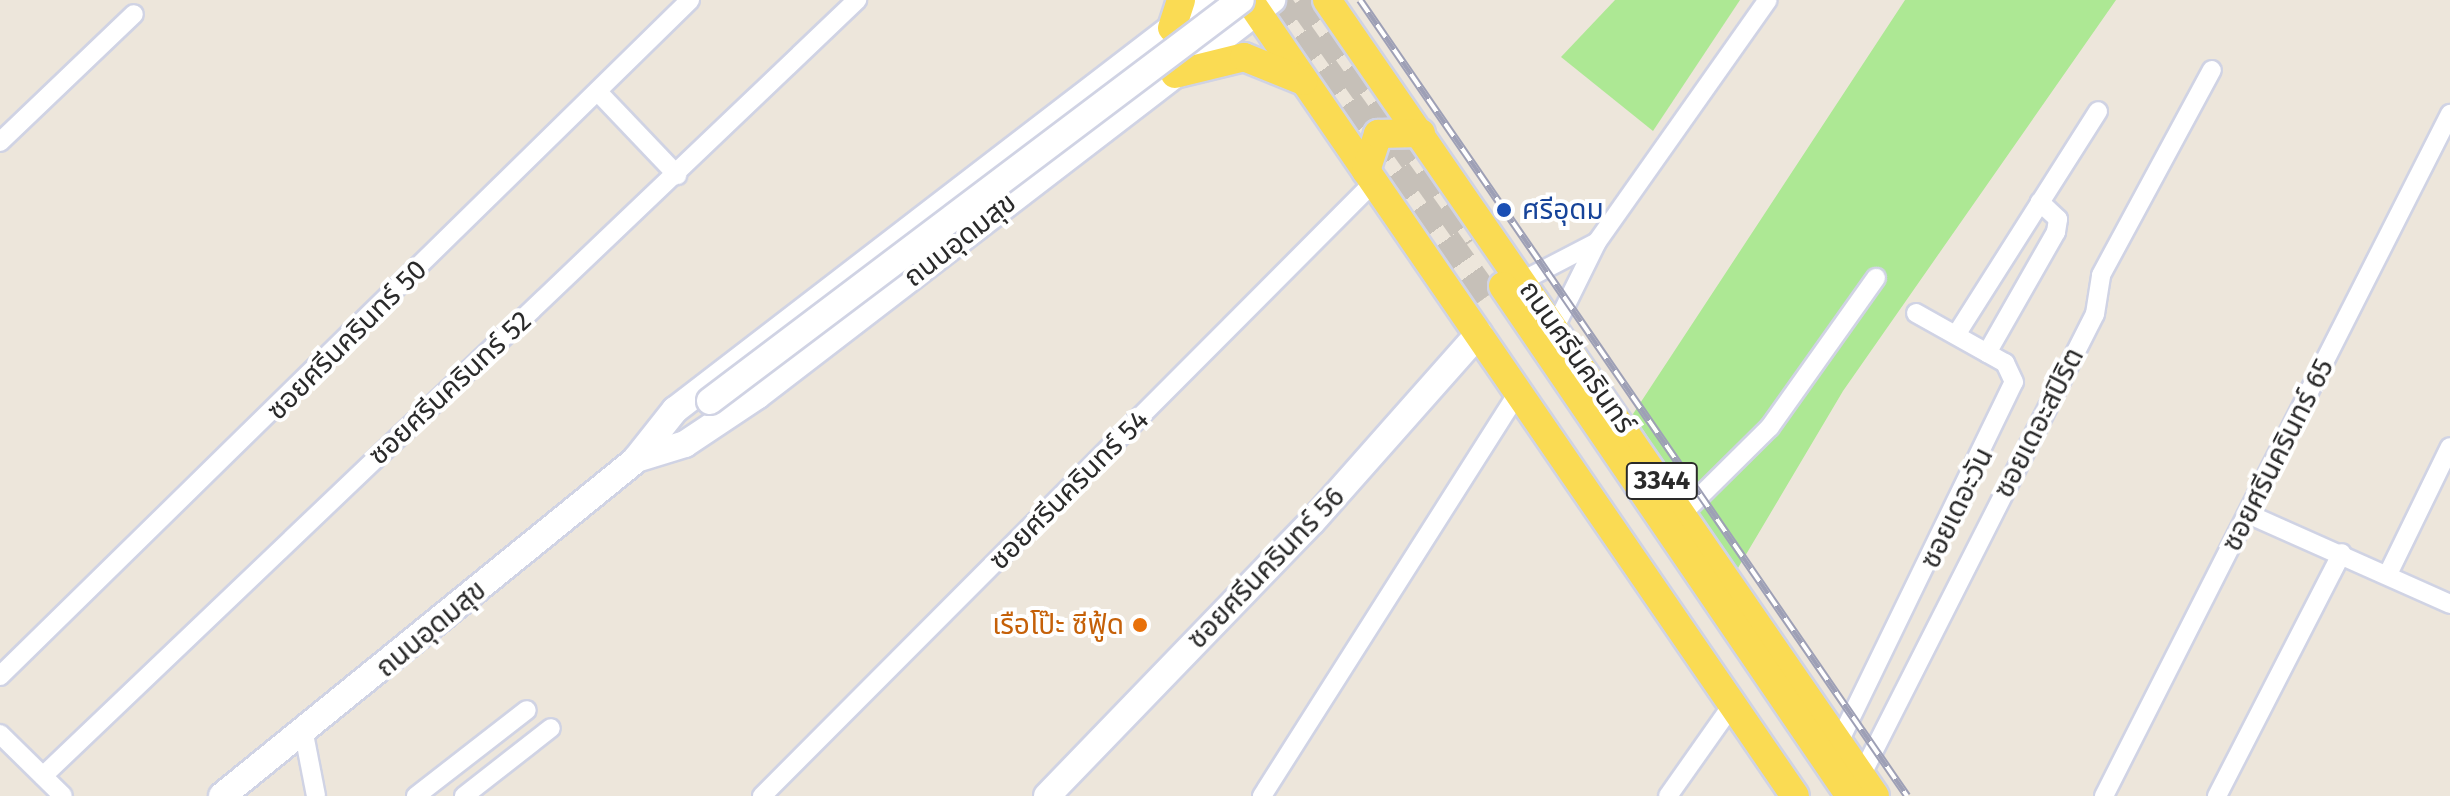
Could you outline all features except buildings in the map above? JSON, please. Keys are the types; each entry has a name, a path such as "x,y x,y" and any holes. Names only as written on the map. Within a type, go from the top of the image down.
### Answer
{"main road":[{"path":"1172,28 1181,0"},
{"name":"ถนนอุดมสุข","path":"636,459 675,410 1208,0"},
{"path":"1255,3 1304,82 1370,176"},
{"name":"ถนนอุดมสุข","path":"636,459 685,444 757,396 1175,74 1255,3"},
{"name":"ถนนอุดมสุข","path":"222,796 304,734 710,401 1255,3"},
{"name":"ถนนศรีนครินทร์","path":"1336,6 1446,168 1504,288 1828,796"},
{"path":"1175,74 1244,57 1304,82"},
{"path":"1370,176 1378,134 1421,133"},
{"path":"1029,139 1057,144 1052,169"},
{"name":"3344","path":"1370,176 1795,796"},
{"name":"ถนนศรีนครินทร์","path":"1504,288 1862,789"},
{"name":"ถนนศรีนครินทร์","path":"1504,288 1556,325 1839,742 1862,789"},
{"name":"ซอยศรีนครินทร์ 56","path":"1047,796 1312,522 1479,333"}],"street":[{"name":"ซอยศรีนครินทร์ 50","path":"0,676 690,0"},
{"name":"ซอยศรีนครินทร์ 52","path":"43,776 677,175 857,0"},
{"path":"1556,325 1597,242 1768,0"},
{"path":"0,142 134,14"},
{"name":"ซอยเดอะสปิริต","path":"1862,789 2095,314 2101,275 2212,70"},
{"path":"598,92 677,175"},
{"path":"1956,335 2098,111"},
{"name":"ซอยศรีนครินทร์ 65","path":"2104,796 2450,114"},
{"name":"ซอยศรีนครินทร์ 54","path":"762,796 1370,176"},
{"path":"1987,353 2056,232 2058,219 2040,202"},
{"path":"1504,288 1597,242"},
{"path":"1683,513 1770,427 1876,278"},
{"name":"ซอยเดอะวัน","path":"1839,742 2012,396 2012,373 1987,353 1916,313"},
{"path":"1262,796 1519,391"},
{"path":"2388,574 2450,447"},
{"path":"2248,514 2342,553 2450,604"},
{"path":"2217,796 2342,553"},
{"path":"1668,796 1733,704"},
{"path":"416,796 527,710"},
{"path":"464,796 551,728"},
{"path":"0,734 63,796"},
{"path":"304,734 316,796"}],"green space":[{"path":"1615,0 1740,0 1653,131 1561,57"},
{"path":"1905,0 2116,0 1843,391 1735,573 1633,414"}],"tunnel":[{"path":"1276,0 1487,297"},
{"path":"1300,0 1471,241"}],"railway":[{"path":"1360,0 1907,796"}],"place":[{"name":"ศรีอุดม","path":"1504,210"},
{"name":"เรือโป๊ะ ซีฟู้ด","path":"1140,625"}]}
